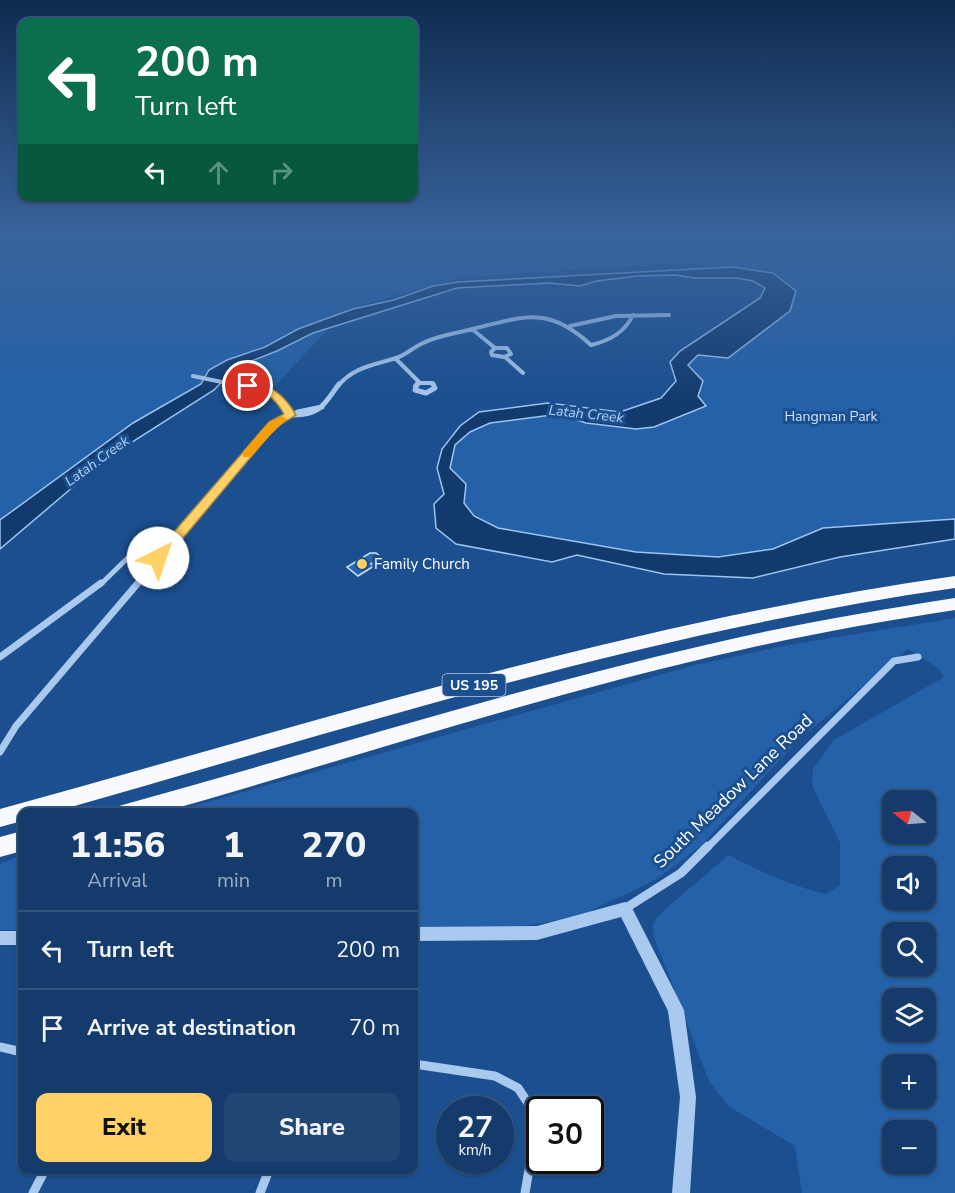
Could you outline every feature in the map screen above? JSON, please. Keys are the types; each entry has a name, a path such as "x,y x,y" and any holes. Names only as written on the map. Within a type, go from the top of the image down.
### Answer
{"highway":[{"name":"US 195","path":"36,808 579,655 775,610 887,590 955,582"},
{"name":"US 195","path":"144,808 602,677 714,648 870,617 955,604"},
{"name":"US 195","path":"0,818 18,813"},
{"path":"0,847 18,842"}],"street":[{"path":"0,752 16,726 273,424 290,415 310,416 320,412 322,406 350,374 363,367 395,358 426,341 529,316 553,318 570,326 591,345 602,343 612,337 630,323 633,315"},
{"path":"570,326 616,316 669,315"},
{"path":"472,329 495,348 509,349 511,354 505,357"},
{"path":"495,348 491,352 492,355 505,357 523,374"},
{"path":"395,358 420,383"},
{"path":"193,376 272,392 283,403 290,415"},
{"path":"0,657 91,593 117,572 145,541"},
{"path":"137,551 164,553"},
{"path":"137,551 158,558"},
{"name":"South Meadow Lane Road","path":"418,934 537,933 625,909 681,873 894,661 918,657"},
{"path":"625,909 676,1010 688,1097 681,1193"},
{"path":"0,938 18,938"},
{"path":"0,1047 18,1051"},
{"path":"418,1065 495,1076 519,1088 534,1112 533,1146 525,1193"},
{"path":"33,1193 43,1174"},
{"path":"260,1193 267,1174"}],"green space":[{"name":"Hangman Park","path":"0,290 417,290 347,309 272,389 218,378 145,424 0,536"},
{"name":"Hangman Park","path":"781,290 955,290 955,528 783,558 663,563 462,523 443,467 448,447 465,429 555,408 596,417 677,406 679,364"},
{"path":"955,618 955,1193 802,1193 795,1146 728,1106 709,1081 654,937 653,929 654,922 665,910 729,855 776,878 813,891 826,894 840,885 840,843 812,785 813,769 834,740 944,677 939,669 908,649 797,741 701,846 657,879 588,912 548,922 516,927 418,928 418,808 187,808 695,665 788,645"},
{"path":"18,857 18,930 0,930 0,864"}],"water":[{"name":"Latah Creek","path":"423,290 452,290 313,333 277,351 236,367 214,390 107,458 0,549 0,520 133,423 201,384 209,370 227,360 265,347 298,329 353,309 394,300"},
{"name":"Latah Creek","path":"764,290 796,291 790,311 728,358 698,355 688,365 703,381 698,396 706,406 654,427 636,429 586,423 559,414 490,423 470,432 455,445 450,468 466,484 464,503 474,516 498,528 636,552 718,557 773,549 823,528 955,519 955,539 840,557 753,578 664,574 577,555 552,562 456,544 436,528 434,504 444,494 437,468 442,449 460,426 479,412 548,403 620,412 661,398 676,381 670,362 680,351 760,298"}],"building":[{"name":"Family Church","path":"370,553 376,553 381,557 371,564 374,566 358,576 347,567"}],"slow traffic":[{"path":"247,455 273,424 282,419"}],"place":[{"name":"Family Church","path":"362,564"}],"route":[{"path":"158,558 273,424 290,415 283,403 272,392 248,386"}]}
